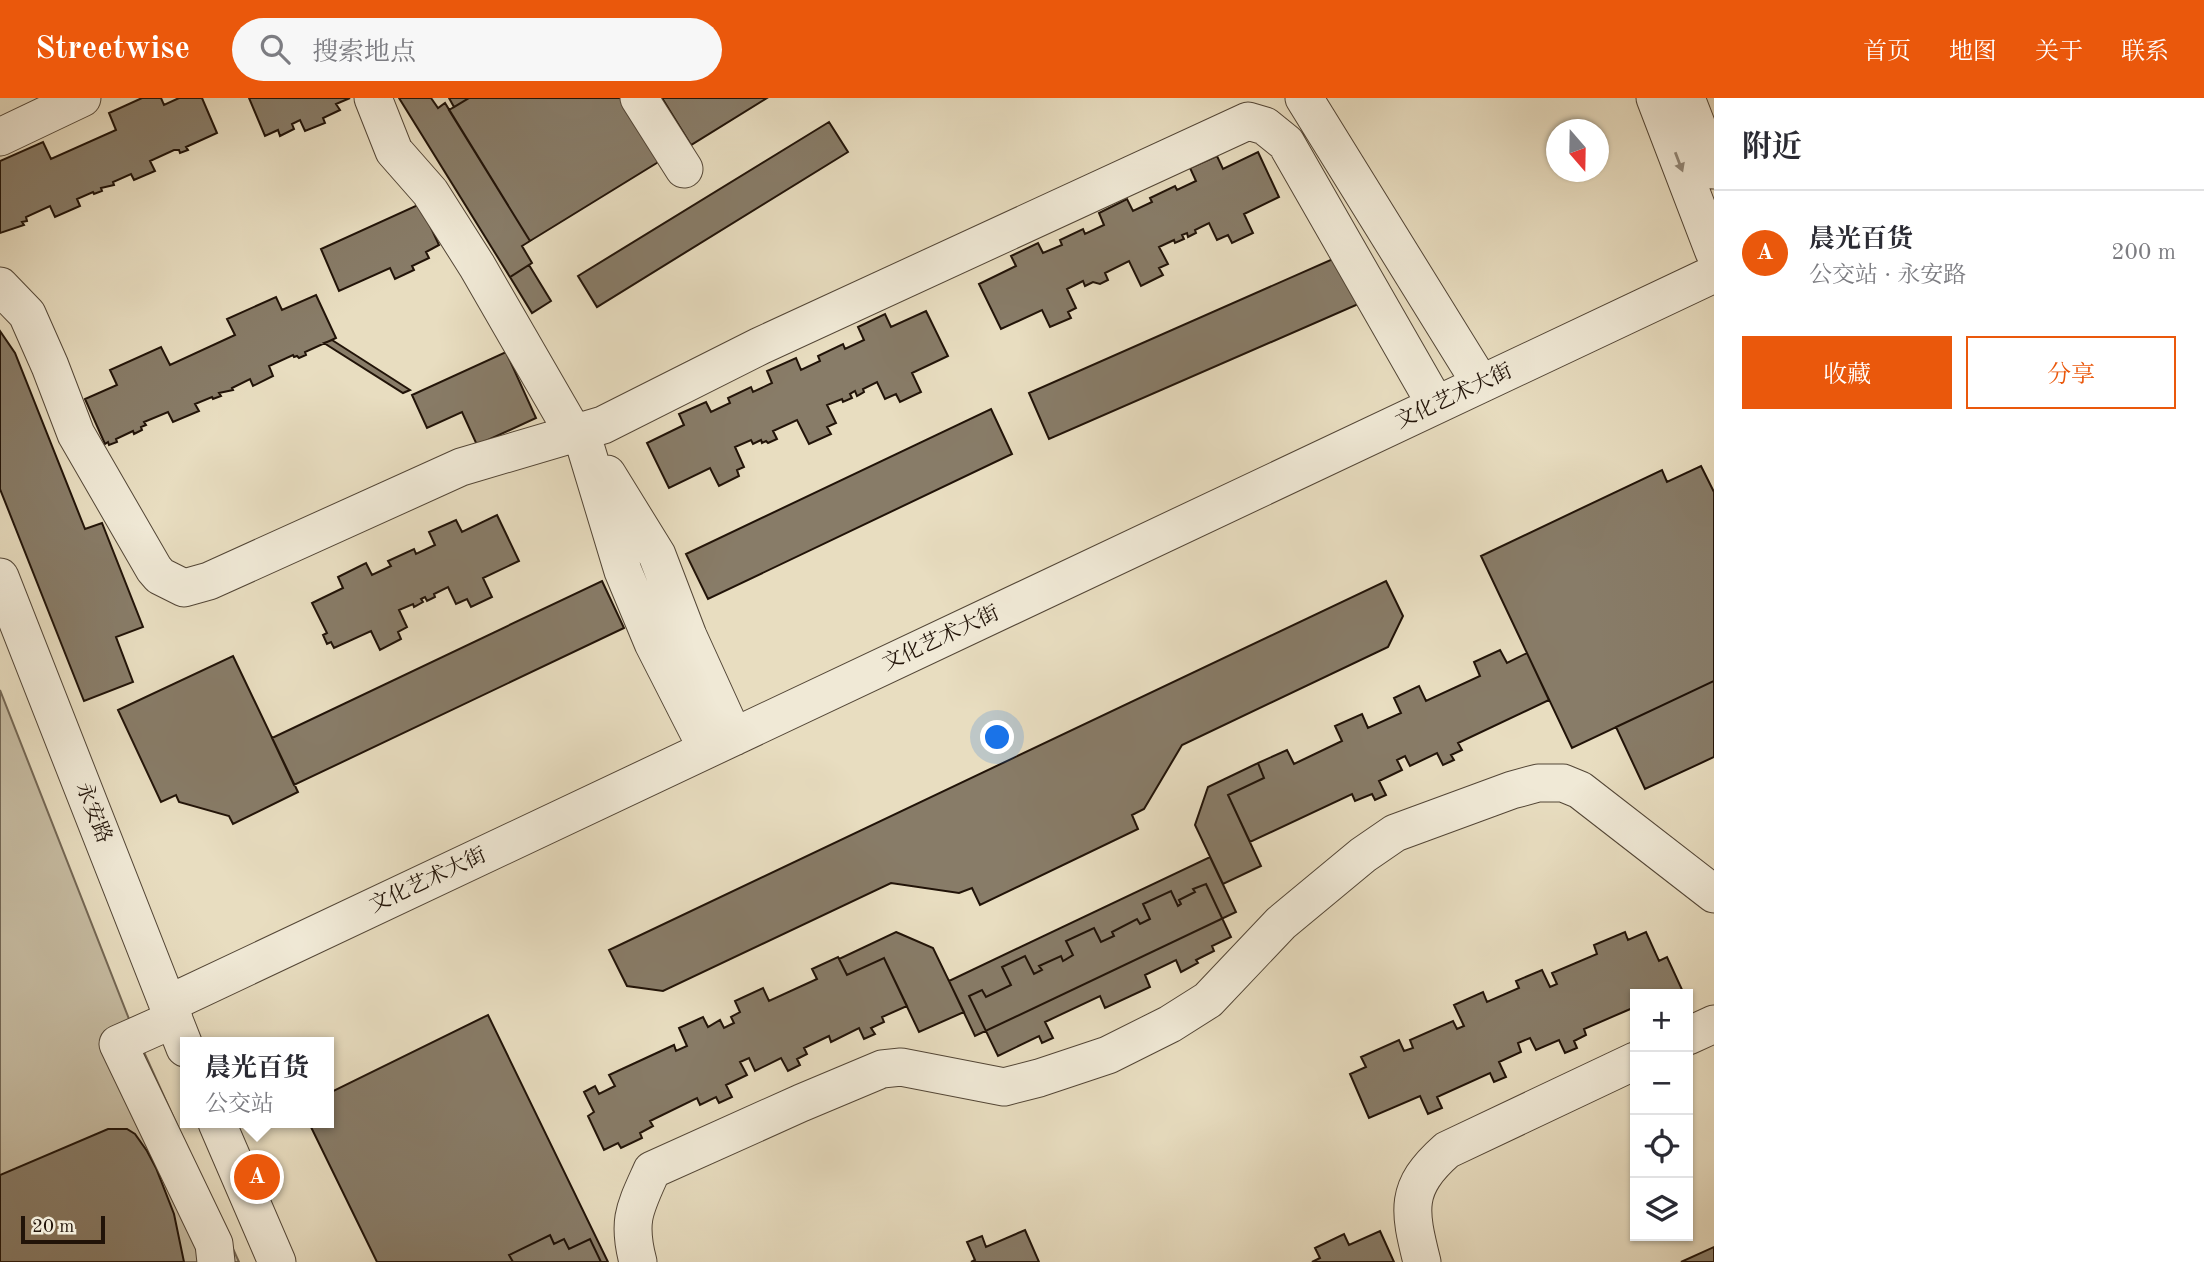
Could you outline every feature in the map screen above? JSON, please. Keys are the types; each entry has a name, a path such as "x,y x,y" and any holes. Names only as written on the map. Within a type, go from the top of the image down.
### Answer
{"street":[{"path":"0,137 82,98"},
{"path":"373,98 394,151 430,192 577,433 657,555 688,636 720,743"},
{"path":"639,98 684,170"},
{"path":"1304,98 1481,384"},
{"path":"1655,98 1714,252"},
{"path":"1686,98 1714,170"},
{"path":"0,286 27,314 76,434 154,569 175,586 184,588 209,581 461,467 603,425 772,340 1248,121 1265,126 1286,143 1436,405"},
{"name":"文化艺术大街","path":"216,1262 214,1244 118,1044 176,1024 720,743 1714,274"},
{"name":"永安路","path":"0,577 176,1024"},
{"path":"638,1262 631,1231 634,1213 652,1170 801,1102 883,1069 901,1067 1004,1087 1039,1079 1108,1055 1170,1024 1208,1000 1281,923 1363,855 1395,833 1512,790 1547,781 1563,783 1580,790 1714,894"},
{"path":"1693,1034 1714,1024"},
{"path":"1422,1262 1411,1213 1417,1186 1432,1163 1447,1150 1630,1063"},
{"path":"219,1128 277,1262"}],"shaded area":[{"path":"0,690 129,1019 239,1262 0,1262"}],"building":[{"path":"142,98 161,98 164,105 179,98 202,98 217,133 186,147 188,150 180,153 179,150 174,150 150,161 155,171 134,180 131,174 113,182 114,185 101,188 102,191 77,199 80,206 55,217 50,206 26,217 27,221 22,222 24,225 0,233 0,161 43,142 51,159 116,130 109,113"},
{"path":"249,98 350,98 336,104 340,110 323,118 325,123 305,131 300,120 292,124 294,129 280,136 278,130 265,136"},
{"path":"399,98 431,98 438,108 445,103 530,241 522,246 532,263 510,277"},
{"path":"449,98 469,98 454,107"},
{"path":"469,98 621,98 660,161 530,241 449,110"},
{"path":"662,98 767,98 691,145"},
{"path":"829,122 848,152 597,307 578,276"},
{"path":"1258,152 1279,197 1244,214 1253,233 1232,243 1228,235 1217,240 1209,223 1188,237 1187,233 1182,235 1184,239 1159,247 1168,264 1159,268 1163,275 1141,286 1129,261 1105,273 1108,280 1100,284 1093,282 1085,286 1083,281 1067,289 1076,308 1068,312 1071,318 1050,327 1042,310 1001,329 979,284 1016,266 1011,256 1038,243 1043,253 1062,245 1060,240 1083,229 1085,234 1104,225 1099,213 1127,199 1133,211 1152,202 1150,198 1175,186 1177,190 1196,181 1190,168 1217,156 1223,169"},
{"path":"420,204 439,245 426,252 429,258 412,266 414,270 395,279 390,268 339,291 321,249"},
{"path":"1342,255 1363,302 1049,439 1029,393"},
{"path":"529,265 551,301 532,313 510,277"},
{"path":"316,295 336,338 305,352 306,355 299,358 293,355 269,366 273,376 253,386 250,379 232,388 233,390 219,393 221,396 195,404 199,411 173,422 168,412 144,422 146,425 141,427 142,430 116,439 117,442 105,444 85,399 117,385 110,370 161,347 170,365 235,335 227,319 276,297 282,310"},
{"path":"926,311 948,356 912,373 921,392 900,402 896,394 885,399 877,382 863,389 864,392 857,396 855,391 850,394 852,398 827,405 836,423 827,427 831,434 809,444 797,420 773,431 777,439 768,443 762,443 761,440 753,444 751,440 735,447 744,467 737,470 739,476 719,486 710,468 669,488 647,443 684,425 679,414 706,402 711,412 730,403 728,398 751,387 753,392 772,383 767,371 796,358 801,370 820,361 818,356 843,344 845,349 864,340 858,327 885,314 891,327"},
{"path":"0,331 15,353 85,529 102,523 143,627 116,637 133,682 84,701 0,489"},
{"path":"332,340 410,390 403,393 324,343"},
{"path":"506,352 536,418 477,445 462,412 427,428 412,395"},
{"path":"991,409 1012,454 708,599 686,554"},
{"path":"1701,466 1714,492 1714,681 1572,748 1481,556 1662,470 1667,482"},
{"path":"497,515 519,561 483,578 492,597 471,607 467,599 456,604 448,587 427,601 425,597 421,599 423,602 414,607 413,604 399,610 407,627 398,632 401,639 380,650 371,631 334,648 331,642 327,644 323,635 327,633 312,603 343,588 338,577 366,563 372,575 391,566 388,561 414,549 416,554 435,545 429,532 456,520 462,532"},
{"path":"602,581 624,628 294,785 272,738"},
{"path":"1386,581 1403,616 1388,647 1182,745 1144,809 1132,815 1138,829 980,905 972,888 959,893 891,883 663,991 627,986 609,950"},
{"path":"1500,650 1507,663 1527,653 1549,700 1458,743 1462,750 1451,755 1454,760 1443,765 1437,753 1410,766 1405,756 1397,760 1402,770 1379,781 1386,795 1375,800 1372,794 1355,801 1352,794 1250,842 1228,795 1264,778 1258,763 1287,750 1294,764 1342,741 1335,726 1362,714 1368,728 1401,713 1394,698 1419,686 1426,701 1480,676 1474,662"},
{"path":"233,656 298,792 233,824 229,816 179,802 176,795 161,802 118,710"},
{"path":"1714,681 1714,757 1645,789 1616,727"},
{"path":"1258,763 1264,778 1228,795 1261,866 1223,884 1195,825 1208,787"},
{"path":"1210,857 1236,912 975,1036 949,981"},
{"path":"1206,884 1231,937 1212,946 1214,951 1181,972 1176,960 1145,975 1150,987 1105,1008 1100,996 1045,1022 1053,1038 1042,1043 1039,1036 998,1056 969,996 982,990 986,997 1011,985 1002,967 1025,956 1034,974 1042,970 1039,966 1061,956 1063,961 1073,955 1066,941 1094,928 1101,942 1114,936 1112,932 1137,919 1140,924 1150,919 1143,904 1171,891 1178,906 1181,904 1179,900 1195,892 1193,889"},
{"path":"896,932 933,948 964,1012 919,1032 884,958 847,975 839,959"},
{"path":"1625,932 1628,940 1646,932 1659,961 1667,957 1682,989 1630,989 1630,1009 1584,1029 1586,1035 1574,1041 1577,1048 1565,1053 1559,1040 1536,1050 1530,1038 1518,1043 1521,1052 1499,1062 1506,1077 1494,1082 1490,1073 1437,1097 1442,1108 1428,1114 1420,1096 1369,1118 1350,1074 1366,1067 1361,1057 1399,1040 1404,1051 1413,1048 1410,1040 1453,1021 1457,1029 1464,1026 1454,1005 1483,992 1487,1002 1519,988 1516,981 1542,970 1550,987 1557,984 1552,973 1597,954 1594,945"},
{"path":"838,957 847,975 884,958 907,1006 882,1017 884,1022 871,1028 875,1034 864,1039 859,1028 831,1042 829,1036 804,1048 807,1054 797,1059 800,1065 788,1071 781,1058 755,1071 749,1058 740,1062 747,1075 726,1085 732,1097 719,1103 716,1097 700,1105 697,1098 650,1121 653,1126 640,1133 642,1138 621,1148 618,1143 604,1150 588,1116 594,1112 584,1092 595,1086 599,1094 615,1086 609,1075 674,1045 676,1051 687,1046 679,1028 703,1017 708,1027 720,1020 724,1028 734,1023 731,1017 740,1012 735,1001 763,988 769,1001 817,979 812,969"},
{"path":"488,1015 608,1262 377,1262 311,1128 334,1128 334,1091"},
{"path":"108,1129 127,1129 135,1134 147,1151 174,1214 184,1262 0,1262 0,1175"},
{"path":"1025,1230 1039,1262 971,1262 975,1260 967,1242 982,1236 986,1247"},
{"path":"1380,1231 1394,1262 1312,1262 1320,1258 1315,1248 1344,1234 1349,1245"},
{"path":"550,1235 554,1244 564,1239 569,1249 590,1239 601,1262 513,1262 509,1255"},
{"path":"1714,1247 1714,1262 1681,1262"}],"place":[{"name":"晨光百货","path":"257,1177"}]}
